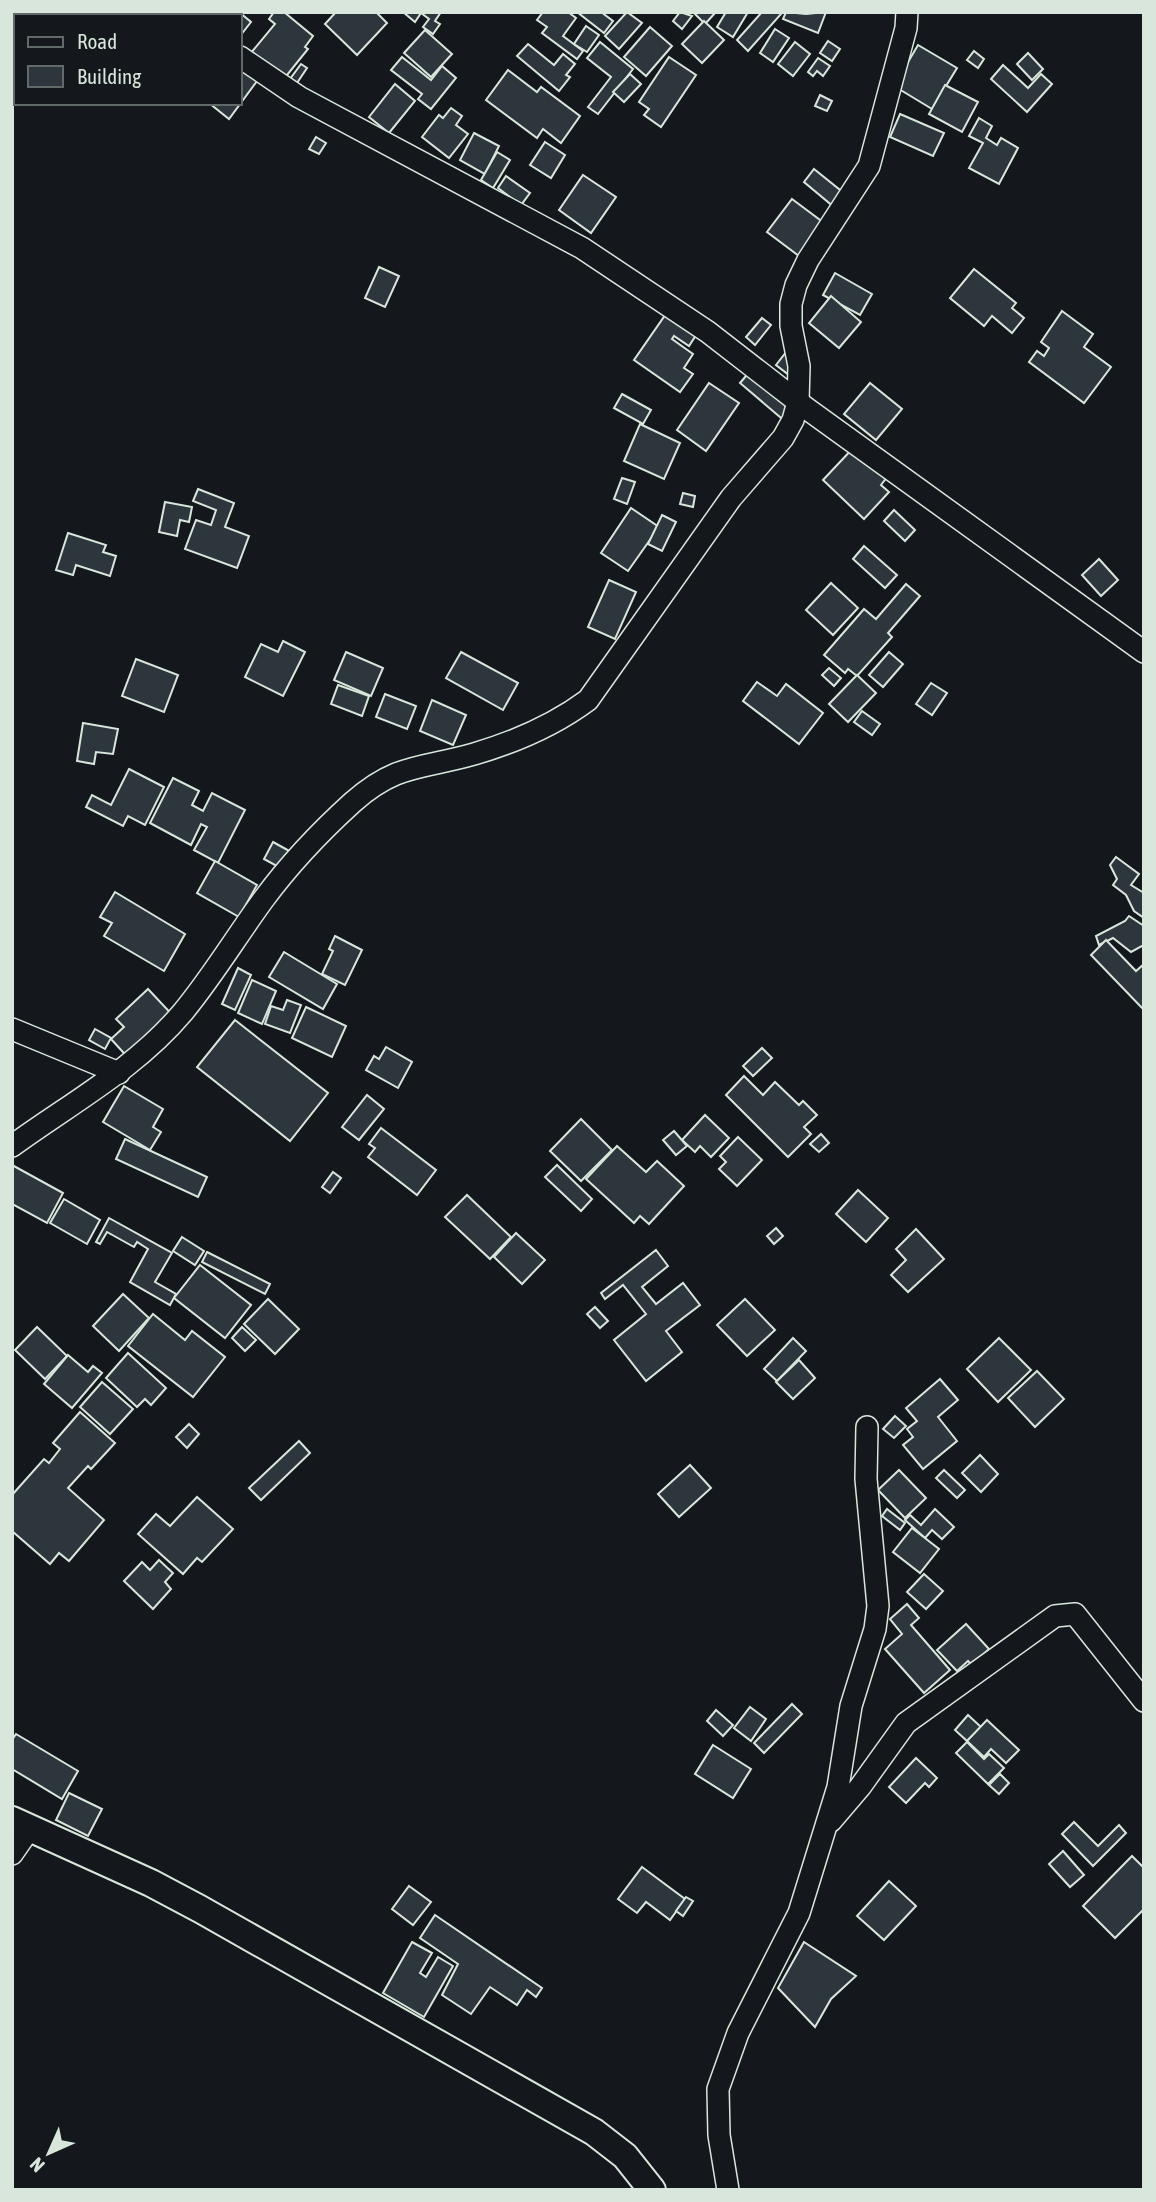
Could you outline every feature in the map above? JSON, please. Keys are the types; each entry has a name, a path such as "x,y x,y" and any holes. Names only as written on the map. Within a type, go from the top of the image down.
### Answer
{"main road":[{"path":"21,1824 200,1909 594,2132 625,2155 652,2190"}],"street":[{"path":"12,1146 119,1073 183,1013 265,897 353,802 382,780 410,767 472,755 526,736 560,721 588,700 731,498 783,438 793,420 798,401 799,366 791,326 796,285 808,260 869,166 906,28 906,12"},
{"path":"242,58 311,104 582,248 708,332 798,401 1144,652"},
{"path":"12,1029 119,1073"},
{"path":"729,2190 718,2124 718,2089 738,2033 799,1913 838,1787 851,1706 877,1617 875,1556 866,1479 867,1427"},
{"path":"827,1826 860,1787 906,1723 1055,1616 1075,1614 1144,1701"},
{"path":"12,1854 21,1824"}],"building":[{"path":"239,12 241,14 208,14"},
{"path":"274,12 284,12 313,36 305,47 308,49 283,80 250,54 275,24 269,19"},
{"path":"336,12 376,12 387,23 357,55 325,24"},
{"path":"403,12 441,12 435,21 440,24 433,34 423,27 429,19 421,13 415,22"},
{"path":"543,12 568,12 576,18 563,36 583,51 577,59 542,33 547,27 537,20"},
{"path":"577,12 601,12 613,21 604,33"},
{"path":"627,12 642,23 619,49 605,36"},
{"path":"680,12 692,16 682,29 673,21"},
{"path":"693,12 716,12 705,24"},
{"path":"726,12 748,12 733,37 717,27"},
{"path":"762,12 782,13 748,51 737,40"},
{"path":"786,12 826,12 818,33 783,19"},
{"path":"242,14 251,22 242,33"},
{"path":"704,21 724,40 702,63 682,44"},
{"path":"586,26 599,35 587,52 574,44"},
{"path":"650,27 672,46 646,76 624,57"},
{"path":"775,29 789,38 773,62 760,53"},
{"path":"425,30 452,54 431,77 404,53"},
{"path":"828,41 840,49 832,61 820,53"},
{"path":"600,42 633,69 598,114 588,107 611,77 587,58"},
{"path":"795,42 810,54 793,76 778,64"},
{"path":"528,44 554,65 563,54 575,64 566,75 570,77 559,91 517,56"},
{"path":"918,45 957,68 932,109 894,86"},
{"path":"974,51 984,59 978,68 967,60"},
{"path":"1028,53 1043,69 1032,80 1017,64"},
{"path":"402,57 431,80 442,66 456,78 431,109 418,99 422,94 391,70"},
{"path":"669,57 696,75 661,127 644,115 649,109 639,102"},
{"path":"818,58 830,66 823,76 817,71 813,76 808,72"},
{"path":"242,64 260,77 242,101"},
{"path":"301,64 307,68 297,83 290,79"},
{"path":"1003,65 1028,88 1041,74 1052,84 1027,112 991,79"},
{"path":"508,70 537,92 541,87 580,116 561,143 543,129 537,138 486,100"},
{"path":"630,74 641,84 624,102 613,92"},
{"path":"395,84 415,101 389,133 369,117"},
{"path":"945,85 978,102 962,132 929,114"},
{"path":"820,95 832,101 827,111 815,106"},
{"path":"212,105 239,105 229,119"},
{"path":"451,108 462,116 456,125 468,134 449,158 422,137 439,115 443,118"},
{"path":"900,114 944,133 933,156 890,137"},
{"path":"979,118 992,126 986,138 997,145 1001,138 1018,148 999,184 969,168 983,143 969,136"},
{"path":"474,133 499,146 485,174 460,160"},
{"path":"316,137 326,143 319,154 309,149"},
{"path":"545,142 565,155 551,178 530,165"},
{"path":"497,152 510,160 493,188 481,180"},
{"path":"814,169 845,194 834,207 804,182"},
{"path":"583,175 616,197 591,233 559,210"},
{"path":"506,176 530,193 521,205 498,188"},
{"path":"792,199 824,223 799,256 767,232"},
{"path":"379,267 399,276 385,307 365,298"},
{"path":"974,269 1016,303 1012,308 1024,318 1012,333 992,316 984,326 950,298"},
{"path":"835,273 872,294 860,315 823,295"},
{"path":"831,296 861,322 839,348 809,323"},
{"path":"668,311 698,332 689,346 674,336 672,339 693,354 684,368 693,374 680,392 634,360"},
{"path":"1062,311 1093,334 1084,347 1111,367 1084,403 1029,362 1037,351 1044,356 1049,348 1041,342"},
{"path":"762,318 771,325 755,345 746,337"},
{"path":"787,351 800,361 789,375 776,365"},
{"path":"752,369 799,409 787,423 740,383"},
{"path":"709,383 739,403 706,451 677,430"},
{"path":"870,383 902,409 876,440 844,414"},
{"path":"622,394 651,410 643,424 614,408"},
{"path":"640,424 680,443 664,479 624,461"},
{"path":"855,446 887,477 881,485 889,492 864,519 823,480"},
{"path":"622,478 635,482 627,504 614,499"},
{"path":"198,489 234,503 225,527 249,536 237,568 185,549 196,520 211,525 216,510 193,501"},
{"path":"683,493 695,496 693,507 680,504"},
{"path":"165,502 192,507 189,522 180,520 177,536 159,532"},
{"path":"631,508 659,527 628,571 601,553"},
{"path":"894,510 915,530 905,541 884,521"},
{"path":"662,515 676,522 662,551 648,544"},
{"path":"68,533 106,545 103,552 116,556 110,576 76,565 73,575 56,570"},
{"path":"864,546 897,575 885,588 853,559"},
{"path":"1099,559 1118,580 1101,596 1082,575"},
{"path":"609,580 636,592 615,639 588,627"},
{"path":"831,583 858,608 833,635 806,610"},
{"path":"906,584 920,596 888,633 892,637 857,676 848,669 845,673 824,655 864,609 876,619"},
{"path":"283,641 305,652 283,696 245,677 261,644 278,652"},
{"path":"346,652 383,668 371,696 334,680"},
{"path":"461,652 518,683 503,710 446,678"},
{"path":"889,652 903,664 883,687 869,675"},
{"path":"136,659 178,675 164,712 122,696"},
{"path":"829,668 841,678 834,686 822,675"},
{"path":"857,675 876,693 848,722 829,704"},
{"path":"757,682 777,696 786,684 823,713 799,744 743,701"},
{"path":"931,683 947,693 932,715 916,704"},
{"path":"338,685 369,696 362,716 331,704"},
{"path":"385,694 416,706 407,729 376,717"},
{"path":"432,700 466,715 453,745 420,731"},
{"path":"862,711 880,724 872,735 854,722"},
{"path":"83,723 118,729 113,754 96,752 94,764 77,761"},
{"path":"129,769 164,787 145,825 128,816 123,826 86,807 92,795 111,805"},
{"path":"173,778 199,791 192,805 203,811 212,793 245,810 218,863 194,850 207,827 201,824 191,845 150,823"},
{"path":"273,842 293,853 284,870 264,859"},
{"path":"1116,857 1139,874 1131,885 1144,893 1144,918 1134,911 1126,895 1113,885 1117,879 1110,865"},
{"path":"215,861 257,885 239,917 197,893"},
{"path":"115,892 185,934 164,971 104,936 112,923 100,917"},
{"path":"1129,916 1144,926 1144,945 1131,952 1113,938 1099,945 1096,936 1125,921"},
{"path":"335,936 362,950 345,985 322,974 333,951 329,949"},
{"path":"1106,940 1136,971 1144,964 1144,1010 1091,955"},
{"path":"284,952 337,984 323,1009 269,977"},
{"path":"238,968 251,975 235,1010 222,1004"},
{"path":"252,980 276,991 262,1024 238,1013"},
{"path":"148,989 178,1021 133,1063 111,1039 124,1027 116,1019"},
{"path":"287,1000 301,1005 290,1033 265,1024 271,1006 283,1010"},
{"path":"306,1007 346,1026 332,1057 292,1038"},
{"path":"235,1020 328,1093 290,1141 197,1067"},
{"path":"95,1029 111,1038 105,1049 89,1040"},
{"path":"386,1047 412,1062 398,1088 366,1070 374,1056 379,1059"},
{"path":"762,1048 772,1058 753,1076 743,1066"},
{"path":"744,1076 763,1095 775,1082 799,1105 803,1101 817,1115 804,1127 811,1134 788,1157 726,1095"},
{"path":"124,1086 163,1109 153,1127 161,1132 150,1150 103,1122"},
{"path":"367,1095 384,1109 359,1140 342,1127"},
{"path":"705,1115 729,1138 711,1157 700,1146 695,1152 682,1140"},
{"path":"581,1119 612,1150 581,1181 550,1151"},
{"path":"381,1128 436,1170 417,1195 368,1157 375,1148 369,1144"},
{"path":"674,1131 687,1146 676,1155 663,1140"},
{"path":"821,1134 829,1143 819,1152 810,1144"},
{"path":"738,1137 762,1160 737,1186 719,1169 726,1162 720,1156"},
{"path":"125,1139 207,1177 198,1197 116,1159"},
{"path":"617,1146 646,1172 657,1161 684,1186 649,1224 640,1216 634,1223 586,1179"},
{"path":"12,1165 63,1193 47,1223 12,1204"},
{"path":"557,1165 592,1199 581,1211 545,1177"},
{"path":"333,1172 341,1178 330,1193 322,1187"},
{"path":"858,1190 888,1218 866,1242 836,1214"},
{"path":"467,1195 511,1237 490,1259 445,1217"},
{"path":"64,1199 100,1220 87,1244 50,1223"},
{"path":"109,1218 172,1253 155,1282 176,1294 170,1305 130,1282 148,1249 137,1242 134,1247 107,1232 100,1244 96,1242"},
{"path":"776,1228 783,1236 774,1244 767,1236"},
{"path":"916,1229 944,1259 908,1292 891,1275 906,1260 896,1249"},
{"path":"516,1233 545,1260 522,1284 494,1257"},
{"path":"182,1237 204,1251 195,1265 173,1251"},
{"path":"656,1250 668,1266 642,1287 656,1304 683,1283 700,1305 666,1331 682,1352 646,1381 614,1340 646,1314 623,1285 605,1299 601,1293"},
{"path":"207,1252 270,1284 265,1294 202,1262"},
{"path":"200,1265 251,1305 225,1338 174,1298"},
{"path":"123,1294 149,1318 119,1351 93,1326"},
{"path":"268,1299 299,1329 275,1354 244,1324"},
{"path":"745,1299 775,1330 747,1356 717,1325"},
{"path":"595,1307 608,1321 600,1328 587,1314"},
{"path":"153,1314 185,1340 192,1331 225,1357 193,1397 128,1346"},
{"path":"37,1327 67,1356 45,1379 15,1350"},
{"path":"242,1327 256,1340 245,1351 232,1338"},
{"path":"793,1338 806,1351 777,1381 764,1369"},
{"path":"999,1338 1031,1370 998,1402 967,1369"},
{"path":"128,1353 166,1388 151,1405 145,1399 137,1407 106,1378"},
{"path":"68,1355 88,1372 93,1366 102,1373 72,1408 44,1384"},
{"path":"799,1360 815,1378 793,1399 776,1382"},
{"path":"1037,1371 1064,1399 1035,1427 1008,1398"},
{"path":"940,1379 958,1400 938,1417 957,1441 923,1469 903,1445 913,1437 907,1429 917,1421 906,1408"},
{"path":"102,1382 133,1409 110,1434 80,1407"},
{"path":"80,1412 115,1443 91,1469 88,1466 68,1488 104,1520 69,1561 59,1553 50,1564 12,1531 12,1495 44,1459 49,1463 60,1449 53,1443"},
{"path":"895,1416 906,1426 894,1438 883,1429"},
{"path":"189,1424 199,1434 187,1448 176,1437"},
{"path":"299,1441 310,1453 261,1500 249,1488"},
{"path":"980,1455 998,1474 981,1492 962,1473"},
{"path":"690,1465 711,1488 679,1517 658,1494"},
{"path":"899,1470 926,1498 905,1518 878,1490"},
{"path":"944,1470 965,1490 957,1498 936,1478"},
{"path":"197,1497 233,1529 202,1562 197,1558 183,1574 138,1534 156,1514 170,1526"},
{"path":"887,1509 905,1523 900,1530 882,1516"},
{"path":"935,1509 954,1527 942,1539 932,1530 925,1538 905,1520 910,1515 921,1525"},
{"path":"912,1528 939,1549 920,1573 893,1552"},
{"path":"159,1560 173,1573 165,1582 171,1589 153,1609 124,1581 142,1562 150,1570"},
{"path":"924,1574 943,1591 926,1609 907,1592"},
{"path":"907,1604 919,1618 911,1625 950,1670 924,1693 885,1649 902,1634 890,1619"},
{"path":"966,1624 989,1649 972,1665 968,1661 957,1671 937,1650"},
{"path":"792,1704 802,1714 764,1753 754,1743"},
{"path":"750,1707 766,1719 751,1741 734,1728"},
{"path":"716,1710 733,1725 723,1736 707,1721"},
{"path":"968,1715 981,1727 967,1741 955,1730"},
{"path":"987,1720 1019,1750 1006,1763 991,1749 984,1757 967,1741"},
{"path":"16,1734 78,1771 62,1799 12,1769 12,1740"},
{"path":"967,1742 984,1759 989,1754 1004,1768 988,1784 956,1753"},
{"path":"713,1745 751,1769 733,1798 695,1774"},
{"path":"916,1758 937,1778 929,1787 925,1783 906,1803 889,1787"},
{"path":"1000,1774 1009,1783 999,1794 989,1785"},
{"path":"69,1793 102,1809 88,1836 56,1820"},
{"path":"1074,1822 1098,1846 1119,1825 1126,1833 1093,1866 1062,1834"},
{"path":"1063,1851 1084,1875 1070,1887 1049,1864"},
{"path":"1132,1856 1144,1868 1144,1909 1115,1938 1083,1906"},
{"path":"642,1867 685,1899 670,1920 646,1902 637,1913 618,1899"},
{"path":"889,1881 916,1906 884,1940 857,1916"},
{"path":"409,1886 431,1902 413,1925 392,1909"},
{"path":"686,1897 693,1901 683,1916 676,1911"},
{"path":"435,1915 542,1988 536,1997 527,1990 517,2005 490,1987 471,2014 442,1995 458,1964 420,1938"},
{"path":"412,1942 432,1953 420,1973 426,1977 438,1957 453,1966 424,2017 383,1993"},
{"path":"804,1942 856,1976 831,1999 815,2027 778,1988"}]}
